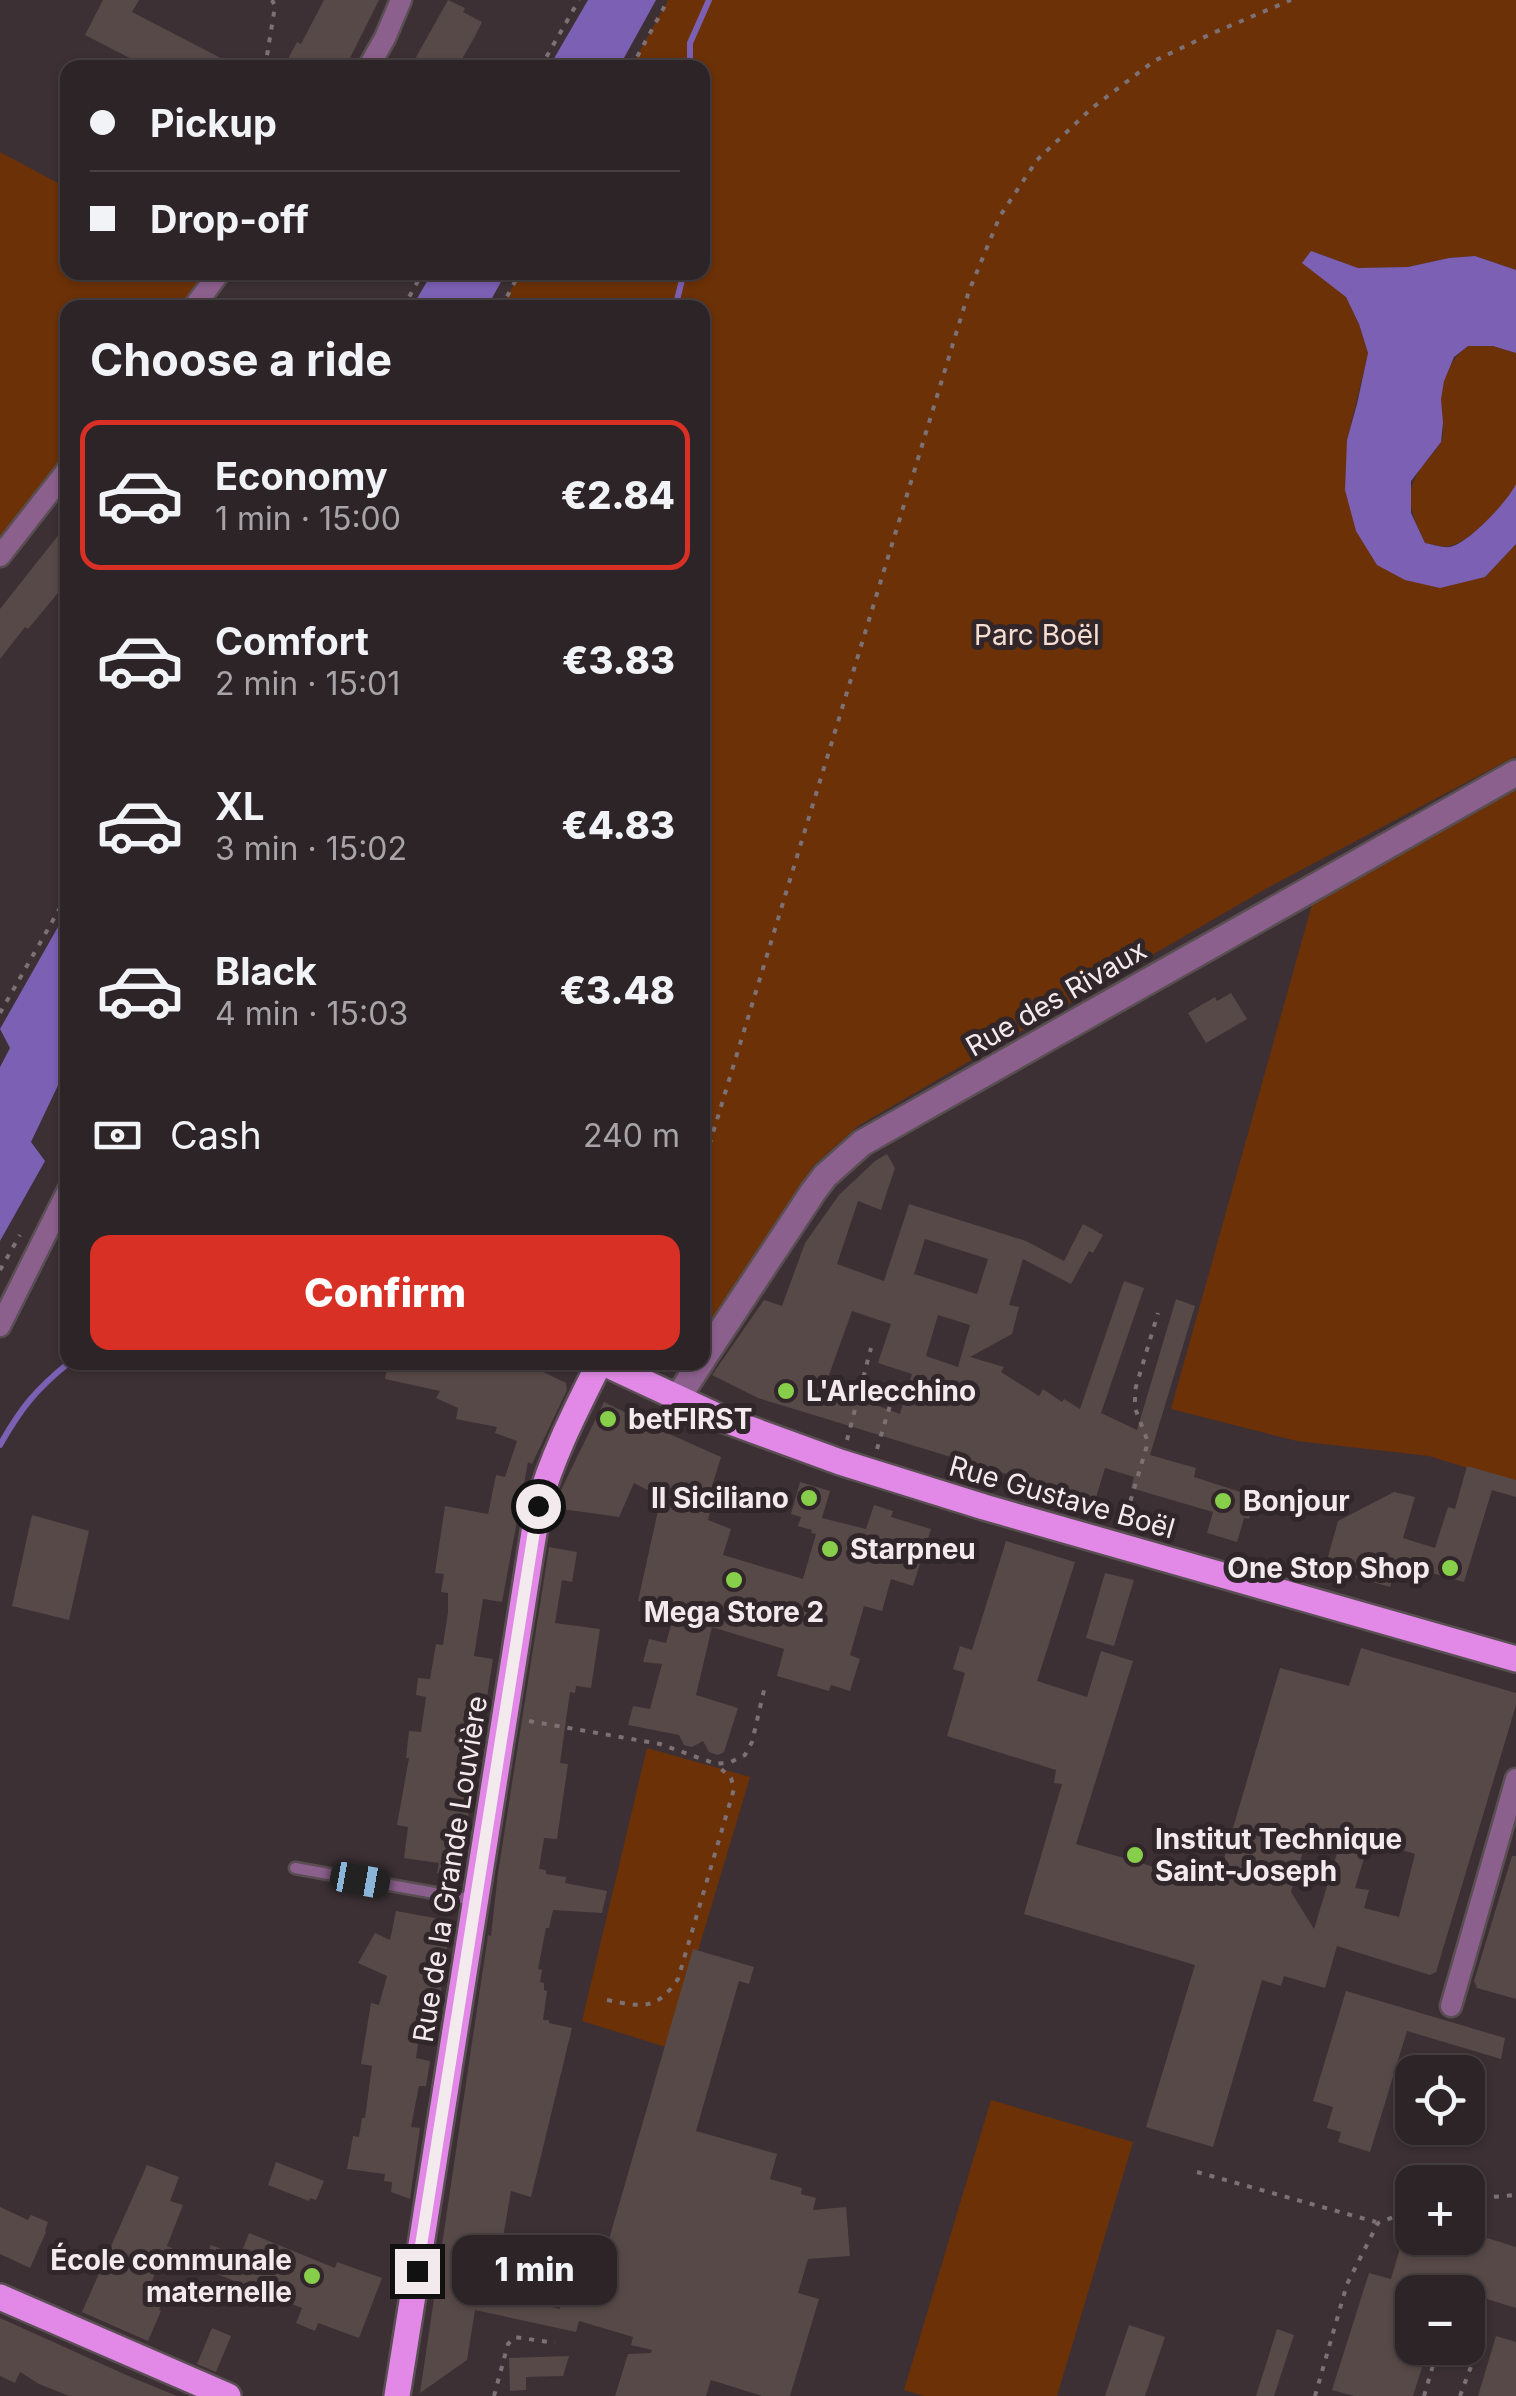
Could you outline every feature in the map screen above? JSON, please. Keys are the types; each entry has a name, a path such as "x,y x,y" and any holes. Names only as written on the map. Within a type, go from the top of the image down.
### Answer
{"main road":[{"name":"Rue de la Grande Louvière","path":"397,2396 538,1506 558,1447 596,1370"},
{"name":"Rue Gustave Boël","path":"616,1370 728,1421 840,1462 1516,1659"},
{"path":"0,2296 215,2394"}],"street":[{"path":"373,60 401,0"},
{"path":"0,556 60,479"},
{"name":"Rue des Rivaux","path":"710,1350 825,1176 862,1143 1516,774"},
{"path":"0,1326 60,1206"},
{"name":"Rue des Rivaux","path":"677,1400 697,1370"},
{"path":"1450,2006 1516,1779"}],"lane":[{"path":"295,1868 475,1900"}],"path":[{"path":"267,60 275,6 272,0"},
{"path":"544,60 578,0"},
{"path":"635,60 668,0"},
{"path":"710,1143 969,292 1000,216 1037,160 1092,108 1154,61 1291,0"},
{"path":"0,1012 60,908"},
{"path":"1118,1544 1148,1442 1135,1408 1135,1390 1158,1313"},
{"path":"840,1462 870,1348"},
{"path":"870,1471 896,1382"},
{"path":"716,1764 745,1754 752,1742 765,1686"},
{"path":"504,1717 660,1744 716,1764 732,1778 734,1789 678,1979 668,1994 654,2004 637,2006 607,2000"},
{"path":"1197,2172 1378,2223 1395,2216"},
{"path":"1485,2198 1516,2194"},
{"path":"1314,2396 1347,2284 1378,2223"},
{"path":"494,2396 508,2344 515,2337 554,2343"},
{"path":"1424,2396 1433,2365"},
{"path":"1460,2396 1472,2365"}],"green space":[{"name":"Parc Boël","path":"668,0 1516,0 1516,270 1475,256 1408,267 1358,268 1311,251 1346,297 1368,354 1347,440 1356,531 1485,577 1516,544 1516,756 1269,887 858,1126 813,1166 710,1326 710,300 505,300 516,280 710,280 710,60 635,60"},
{"path":"0,152 60,184 60,280 214,280 199,300 60,300 60,478 0,556"},
{"path":"1468,346 1493,346 1516,353 1516,484 1478,529 1458,543 1441,546 1425,543 1412,512 1412,485 1442,439 1441,392 1445,376"},
{"path":"1516,779 1516,1483 1429,1456 1297,1441 1171,1409 1318,883"},
{"path":"647,1748 750,1777 669,2048 582,2021"},
{"path":"991,2100 1133,2142 1057,2396 924,2396 904,2390"}],"shaded area":[{"path":"588,0 656,0 623,60 553,60"},
{"path":"1311,251 1358,268 1408,267 1475,256 1516,270 1516,353 1493,346 1468,346 1454,357 1441,399 1441,442 1411,481 1411,513 1425,543 1447,547 1477,530 1516,484 1516,544 1485,577 1440,588 1405,580 1377,565 1356,531 1345,490 1347,440 1368,353 1346,297 1302,263"},
{"path":"427,280 502,280 491,300 416,300"},
{"path":"60,923 60,1081 31,1142 45,1161 0,1241 0,1067 10,1048 0,1029"}],"building":[{"path":"103,0 139,0 132,12 225,60 133,60 85,35"},
{"path":"324,0 379,0 349,60 287,60 297,42 301,44"},
{"path":"448,0 482,22 462,60 414,60"},
{"path":"60,533 60,591 0,659 0,609"},
{"path":"1231,993 1247,1019 1206,1043 1188,1013 1215,997 1217,1001"},
{"path":"887,1154 895,1168 881,1210 858,1201 837,1264 884,1281 909,1204 1026,1241 1064,1261 1083,1224 1103,1235 1071,1284 1023,1259 1009,1305 1019,1307 1012,1334 970,1357 1004,1367 1001,1372 1039,1396 1043,1389 1080,1409 1124,1281 1144,1288 1101,1413 1137,1430 1176,1299 1195,1306 1150,1455 1196,1468 1194,1477 1256,1497 1237,1542 1207,1533 1213,1512 1131,1488 1134,1477 1105,1468 1095,1501 758,1398 712,1375 764,1300 782,1306 805,1243 839,1195","holes":["925,1239 988,1259 977,1294 914,1274","852,1311 891,1324 878,1363 912,1374 900,1414 825,1386","938,1315 970,1325 958,1367 926,1356"]},
{"path":"387,1370 539,1370 566,1383 567,1390 532,1464 528,1462 502,1602 483,1599 474,1656 493,1659 456,1876 437,1873 439,1863 404,1858 408,1827 397,1825 409,1758 409,1731 421,1732 426,1697 416,1695 418,1678 430,1679 436,1644 443,1645 448,1593 441,1592 444,1574 435,1573 445,1506 488,1514 496,1475 505,1477 517,1441 495,1433 497,1427 456,1419 458,1408 436,1398 440,1391 385,1379"},
{"path":"604,1402 639,1419 653,1434 656,1428 721,1457 710,1493 714,1494 708,1520 731,1529 723,1555 803,1579 816,1534 798,1526 801,1517 791,1514 800,1482 830,1491 822,1518 866,1529 874,1505 893,1511 891,1517 931,1529 913,1586 891,1579 882,1611 864,1606 850,1655 860,1659 850,1691 831,1685 829,1691 777,1676 784,1649 712,1627 696,1695 738,1708 724,1752 709,1752 703,1741 692,1747 684,1745 679,1735 628,1725 633,1706 650,1709 662,1664 643,1662 649,1639 666,1643 675,1611 638,1601 661,1497 634,1483 619,1517 555,1508"},
{"path":"1467,1466 1516,1480 1516,1497 1492,1490 1464,1582 1397,1563 1390,1587 1325,1568 1338,1521 1394,1492 1415,1497 1403,1538 1435,1548 1448,1507 1455,1509"},
{"path":"32,1515 89,1531 69,1620 12,1606"},
{"path":"1006,1541 1075,1562 1037,1681 1087,1697 1101,1651 1133,1661 1076,1844 1202,1881 1221,1869 1280,1668 1349,1686 1361,1648 1516,1693 1516,1705 1436,1972 1430,1975 1337,1946 1325,1988 1284,1976 1281,1986 1262,1980 1213,2147 1146,2127 1195,1965 1024,1914 1062,1784 1054,1783 1056,1770 947,1736 965,1673 953,1669 960,1646 972,1650","holes":["1309,1831 1341,1840 1314,1929 1291,1892","1376,1842 1415,1854 1399,1917 1364,1908 1369,1890 1355,1888 1368,1845 1374,1846"]},
{"path":"549,1547 577,1552 572,1582 562,1580 555,1623 600,1629 591,1688 576,1686 575,1693 570,1692 560,1763 568,1764 557,1839 544,1838 539,1869 566,1877 565,1883 607,1891 602,1913 553,1910 546,1928 538,1969 542,1970 540,1982 547,1991 543,2020 572,2028 531,2197 511,2191 500,2255 517,2256 508,2297 560,2309 566,2278 596,2284 693,1949 754,1967 749,1984 739,1981 696,2131 777,2154 770,2179 802,2188 801,2194 816,2198 813,2210 846,2207 850,2256 808,2259 798,2293 819,2299 790,2396 762,2396 711,2380 706,2396 615,2396 628,2354 652,2350 631,2345 633,2337 579,2321 576,2332 475,2310 467,2360 420,2393"},
{"path":"1105,1573 1134,1580 1114,1646 1086,1638"},
{"path":"1512,1856 1516,1856 1516,1999 1477,1988 1474,1981"},
{"path":"396,1911 451,1921 438,2010 424,2002 416,2058 430,2061 426,2086 419,2086 411,2127 420,2128 410,2199 391,2192 392,2182 384,2181 385,2174 347,2169 353,2136 359,2137 365,2118 372,2066 361,2064 371,2003 379,2005 387,1976 358,1963 375,1933 390,1940"},
{"path":"1346,1991 1505,2038 1501,2059 1407,2031 1400,2055 1395,2055 1395,2070 1370,2152 1338,2142 1341,2132 1327,2128 1333,2107 1313,2101"},
{"path":"276,2162 324,2181 316,2200 309,2201 268,2185"},
{"path":"147,2165 179,2177 170,2201 183,2205 167,2246 172,2248 165,2264 160,2262 146,2295 163,2302 148,2341 82,2312"},
{"path":"0,2207 28,2220 31,2215 48,2222 30,2268 0,2254"},
{"path":"249,2233 335,2268 337,2262 382,2278 359,2338 318,2323 315,2331 296,2323 302,2308 202,2268 211,2245 240,2256"},
{"path":"1485,2237 1516,2247 1516,2308 1485,2298 1485,2275 1395,2275 1395,2365 1423,2365 1413,2396 1354,2396 1332,2390 1369,2273 1391,2279 1398,2255 1485,2255"},
{"path":"0,2318 177,2396 69,2396 20,2372 15,2383 0,2376"},
{"path":"1129,2325 1165,2337 1145,2396 1105,2396"},
{"path":"212,2328 231,2336 216,2372 197,2364"},
{"path":"1277,2329 1294,2335 1274,2396 1256,2396"},
{"path":"1496,2336 1516,2342 1516,2396 1478,2396"},
{"path":"569,2356 563,2376 526,2377 526,2390 510,2391 509,2358"}],"waterway":[{"path":"690,60 690,43 709,0"},
{"path":"677,300 682,280"},
{"path":"0,1445 30,1400 61,1370"}],"place":[{"name":"L'Arlecchino","path":"786,1391"},
{"name":"betFIRST","path":"608,1419"},
{"name":"Il Siciliano","path":"809,1498"},
{"name":"Bonjour","path":"1223,1501"},
{"name":"Starpneu","path":"830,1549"},
{"name":"One Stop Shop","path":"1450,1568"},
{"name":"Mega Store 2","path":"734,1580"},
{"name":"Institut Technique Saint-Joseph","path":"1135,1855"},
{"name":"École communale maternelle","path":"312,2276"}],"route":[{"path":"417,2271 538,1506"}]}
